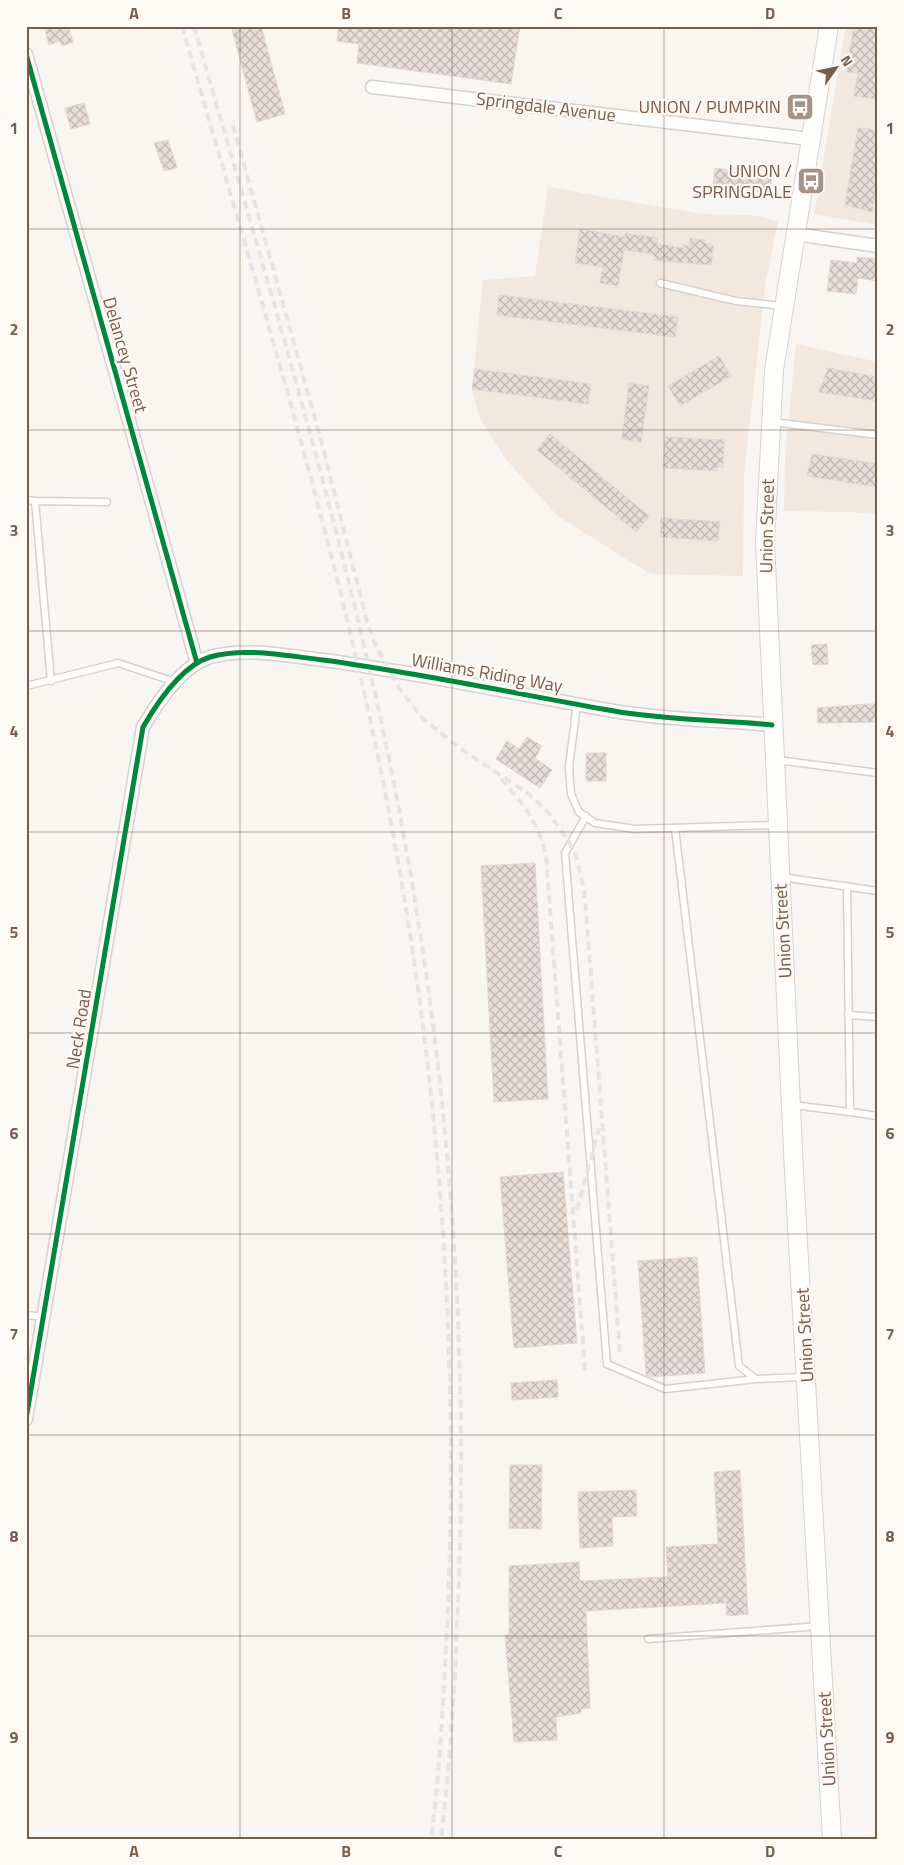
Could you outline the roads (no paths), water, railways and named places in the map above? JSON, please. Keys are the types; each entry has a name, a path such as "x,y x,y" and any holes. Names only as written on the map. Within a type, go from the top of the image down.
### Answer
{"main road":[{"name":"Union Street","path":"829,26 774,370 765,542 791,1105 832,1839"}],"street":[{"name":"Delancey Street","path":"26,54 197,663"},
{"name":"Springdale Avenue","path":"372,87 810,139"},
{"path":"795,234 878,246"},
{"name":"Williams Riding Way","path":"197,663 209,657 241,653 289,656 386,669 617,711 772,725"},
{"name":"Neck Road","path":"26,1419 143,727 164,691 197,663"}],"lane":[{"path":"660,284 736,301 783,306"},
{"path":"771,422 878,435"},
{"path":"26,500 107,502"},
{"path":"35,501 51,681"},
{"path":"26,686 118,663 175,682"},
{"path":"577,704 569,767 571,794 579,812 595,823 635,829 778,825"},
{"path":"775,760 878,773"},
{"path":"586,816 565,853 607,1364 664,1388 756,1379 807,1377"},
{"path":"675,828 739,1366 756,1379"},
{"path":"780,877 878,891"},
{"path":"847,886 850,1112"},
{"path":"848,1015 878,1017"},
{"path":"791,1105 878,1116"},
{"path":"26,1315 44,1317"},
{"path":"648,1639 821,1626"}],"railway":[{"path":"182,26 282,373 351,636 393,833 411,943 438,1163 446,1274 450,1385 451,1497 448,1608 440,1752 431,1839"},
{"path":"194,26 275,306 350,589 393,779 428,989 441,1094 451,1200 461,1413 461,1519 456,1653 449,1759 441,1839"},
{"path":"233,125 321,440 366,618 375,644 397,685 422,718 461,749 529,794 549,813 569,842 576,857 584,889 586,911 620,1354"},
{"path":"501,779 516,796 535,824 546,856 585,1371"},
{"path":"577,1210 599,1128"}],"place":[{"name":"UNION / PUMPKIN","path":"800,107"},
{"name":"UNION / SPRINGDALE","path":"811,181"}]}
